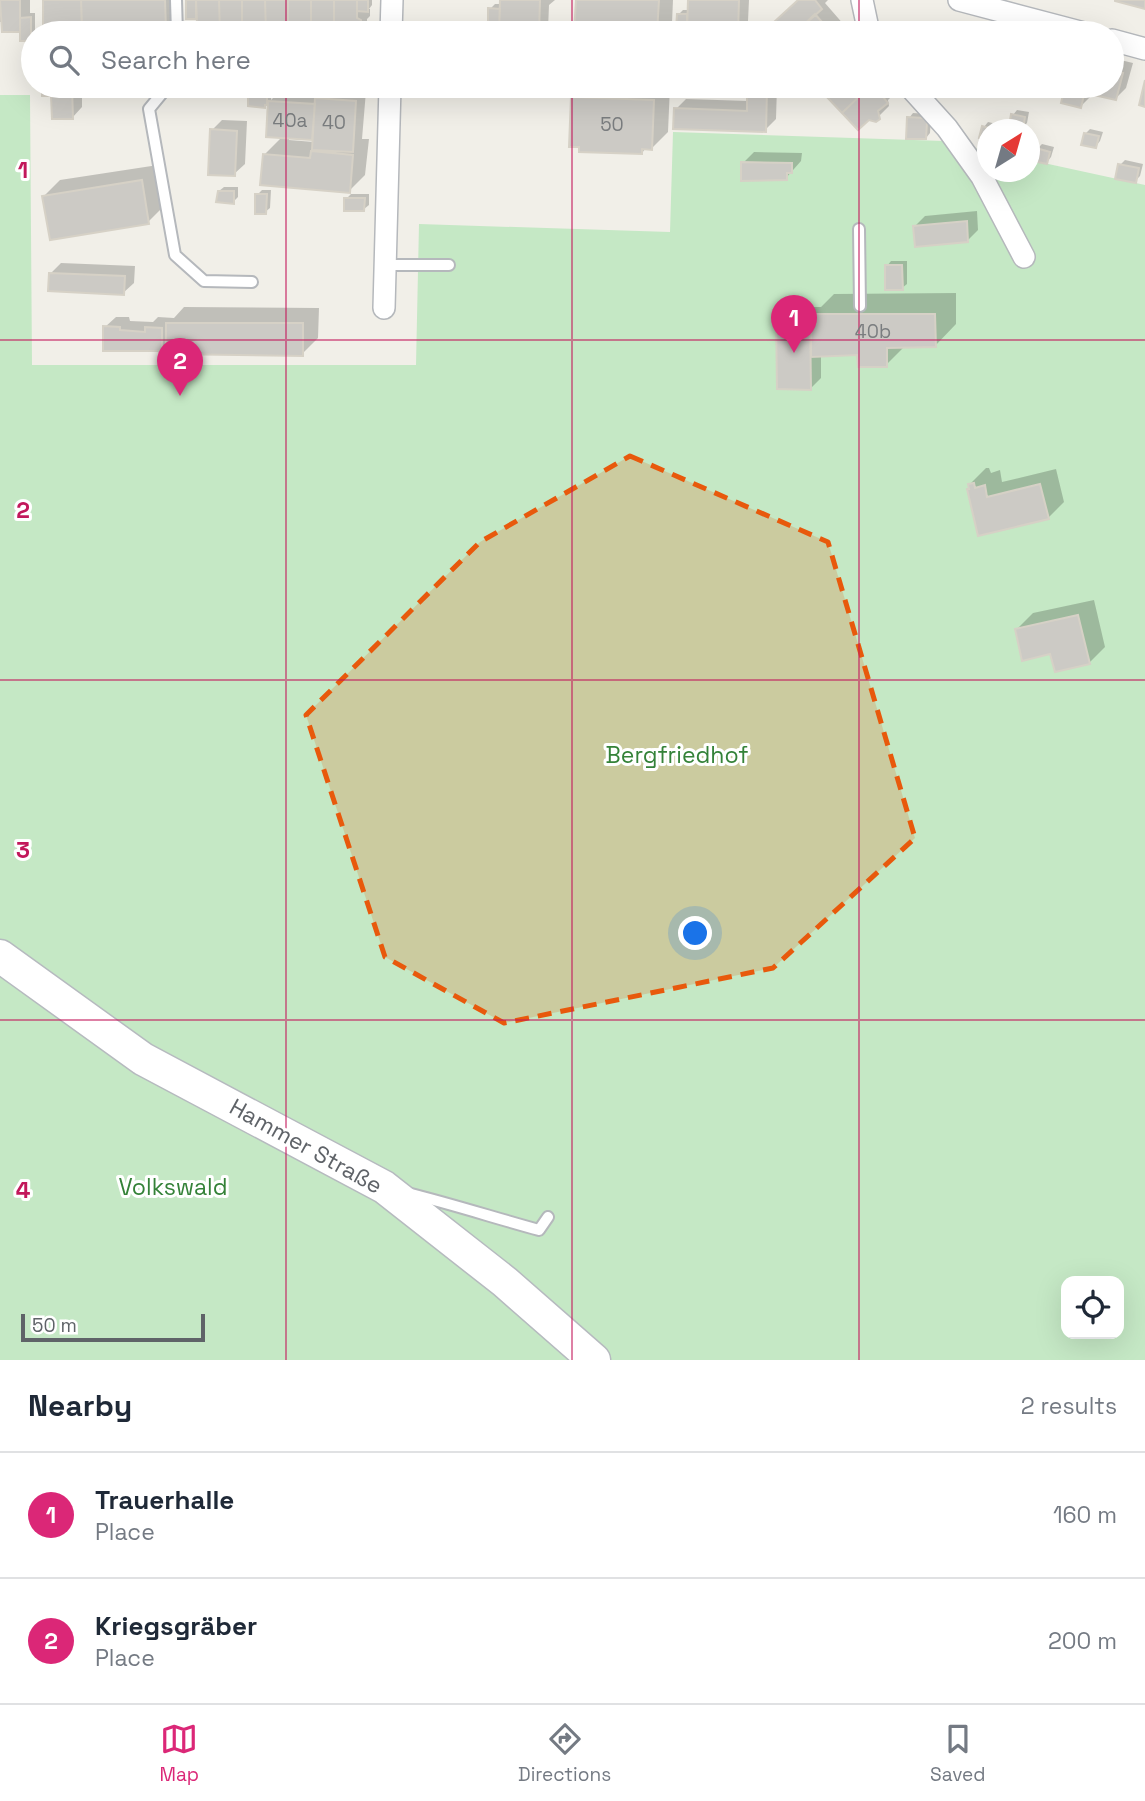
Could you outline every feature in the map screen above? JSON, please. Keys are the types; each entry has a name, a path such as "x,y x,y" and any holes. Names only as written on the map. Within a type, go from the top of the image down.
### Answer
{"main road":[{"name":"Hammer Straße","path":"0,956 143,1059 384,1188 505,1282 594,1360"}],"street":[{"path":"391,21 392,0"},
{"path":"862,0 866,21"},
{"path":"959,0 1039,21"},
{"path":"1124,43 1145,49"},
{"path":"384,308 390,98"},
{"path":"920,98 947,128 982,177 1024,257"}],"lane":[{"path":"177,0 177,21"},
{"path":"158,98 149,109 175,256 204,281 252,282"},
{"path":"859,229 860,306"},
{"path":"385,265 449,265"},
{"path":"384,1188 453,1204 539,1230 548,1217"}],"highlighted area":[{"path":"630,456 828,542 915,838 773,968 504,1023 385,957 306,715 480,542"}],"green space":[{"name":"Bergfriedhof","path":"0,95 30,98 32,365 416,365 419,224 670,232 673,132 944,141 977,149 977,182 1040,182 1040,162 1145,185 1145,1360 0,1360"}],"building":[{"path":"0,0 20,0 20,32 2,32"},
{"path":"43,0 81,0 82,21 43,21"},
{"path":"81,0 165,0 166,21 82,21"},
{"path":"186,0 196,0 196,19 186,19"},
{"path":"196,0 219,0 220,21 197,21"},
{"path":"219,0 242,0 242,21 220,21"},
{"path":"242,0 265,0 266,21 242,21"},
{"path":"265,0 288,0 288,21 266,21"},
{"path":"288,0 311,0 311,21 288,21"},
{"path":"311,0 334,0 334,21 311,21"},
{"path":"334,0 357,0 357,18 361,21 334,21"},
{"path":"357,0 368,0 368,12 357,11"},
{"path":"500,0 540,0 539,21 499,21"},
{"path":"576,0 659,0 658,21 575,21"},
{"path":"688,0 739,0 738,21 687,21"},
{"path":"798,0 815,0 822,9 808,21 775,21"},
{"path":"1145,0 1145,9 1115,1"},
{"path":"488,8 500,9 499,21 488,21"},
{"path":"677,14 687,14 687,21 677,21"},
{"path":"815,14 821,21 808,21"},
{"path":"31,17 31,21 21,21 21,41 20,41 20,18"},
{"path":"1145,80 1145,107 1139,105"},
{"path":"51,98 72,98 73,119 52,119"},
{"path":"248,98 267,98 265,108 248,106"},
{"path":"315,98 356,101 353,152 312,150"},
{"path":"571,98 654,100 652,150 642,149 642,154 579,152 579,147 569,147"},
{"path":"747,98 767,98 766,132 673,129 674,108 747,111"},
{"path":"828,98 858,98 842,113"},
{"path":"858,98 884,98 888,103 878,111 880,119 876,122 869,120 858,130 842,113"},
{"path":"1062,98 1083,98 1081,108 1061,103"},
{"path":"268,101 315,104 312,140 266,137"},
{"path":"1011,114 1025,117 1025,119 1010,119"},
{"path":"907,117 923,118 927,122 926,139 906,139"},
{"path":"210,129 237,131 235,176 208,175"},
{"path":"1084,133 1099,136 1096,148 1081,145"},
{"path":"1040,149 1050,152 1047,164 1040,162"},
{"path":"311,151 353,155 350,193 260,185 263,154 310,158"},
{"path":"741,162 792,163 792,173 787,173 787,180 741,181"},
{"path":"1118,164 1139,168 1136,183 1115,179"},
{"path":"142,180 149,224 50,240 42,196"},
{"path":"218,191 234,191 234,204 216,202"},
{"path":"255,194 267,194 266,214 255,214"},
{"path":"344,198 365,198 364,211 344,211"},
{"path":"967,221 968,242 915,247 913,226"},
{"path":"885,265 902,265 903,290 885,290"},
{"path":"49,273 125,276 124,295 48,291"},
{"path":"811,314 935,314 936,347 887,348 887,367 858,367 857,355 811,357"},
{"path":"810,316 811,390 777,389 776,317"},
{"path":"166,323 303,323 303,356 166,354"},
{"path":"103,326 145,332 145,327 162,328 162,351 103,351"},
{"path":"974,483 975,488 985,485 987,497 1040,484 1049,519 978,536 967,489 968,484"},
{"path":"1078,615 1090,664 1055,672 1050,654 1022,661 1015,629"}],"place":[{"name":"Trauerhalle","path":"794,353"},
{"name":"Kriegsgräber","path":"180,396"}],"park label":[{"name":"Volkswald","path":"173,1187"}]}
